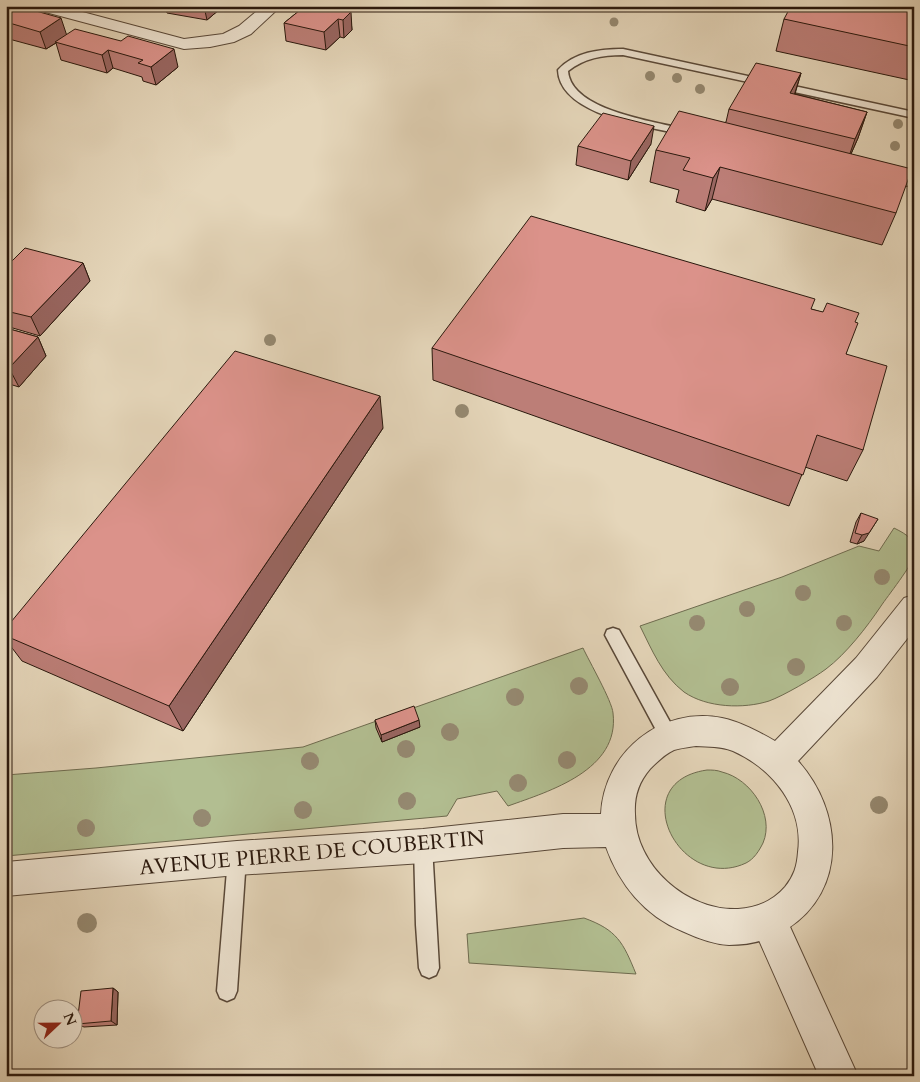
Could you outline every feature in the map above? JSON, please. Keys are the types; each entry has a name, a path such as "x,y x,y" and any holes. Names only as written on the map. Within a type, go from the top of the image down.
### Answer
{"street":[{"path":"40,6 184,44 210,42 228,38 245,30 273,6"},
{"path":"777,761 892,639 914,607"},
{"path":"696,731 724,734 752,744 777,761 800,785 814,816 818,847 811,878 795,903 768,920 738,927 705,923 674,910 648,888 628,860 618,830 618,800 627,772 645,751 669,737 696,731"},
{"name":"AVENUE PIERRE DE COUBERTIN","path":"6,879 237,858 423,846 563,831 618,830"},
{"path":"768,920 839,1076"}],"lane":[{"path":"700,136 598,108 579,99 569,90 563,80 563,70 574,61 588,55 623,52 914,115"},
{"path":"877,181 914,183"},
{"path":"613,635 669,737"},
{"path":"423,846 429,968"},
{"path":"226,991 237,858"}],"green space":[{"path":"894,528 910,538 913,545 913,560 905,573 863,631 834,663 814,677 769,701 759,704 726,706 703,701 684,692 664,670 653,653 640,626 782,577 859,546 879,551"},
{"path":"583,648 612,707 612,733 605,749 594,764 562,785 525,800 508,806 497,791 457,799 447,816 6,856 6,775 303,747"},
{"path":"707,770 720,771 742,782 751,790 763,810 766,832 763,843 756,854 746,863 722,868 700,863 683,850 670,833 665,813 668,794 682,779"},
{"path":"584,918 604,927 618,939 623,945 636,974 469,963 467,934"}],"building":[{"path":"11,6 18,6 61,18 40,32 6,22 6,9"},
{"path":"177,6 211,6 205,11"},
{"path":"305,6 325,6 351,12 343,20 338,19 324,32 284,23"},
{"path":"791,6 914,6 914,47 784,19"},
{"path":"75,29 121,41 128,36 174,49 151,67 138,63 143,60 108,50 102,55 55,42"},
{"path":"756,63 801,73 790,93 867,112 855,139 729,109"},
{"path":"679,111 912,169 896,213 720,167 713,178 683,170 690,158 656,150"},
{"path":"603,113 654,126 631,161 578,146"},
{"path":"531,216 815,299 811,309 823,312 827,303 859,313 855,322 858,323 846,354 887,366 863,450 817,435 803,475 432,348"},
{"path":"25,248 83,263 31,317 6,311 6,267"},
{"path":"6,328 38,337 9,368 6,368"},
{"path":"235,351 380,396 169,706 6,636 6,628"},
{"path":"861,513 878,519 869,533 862,535 855,533"},
{"path":"414,706 419,720 381,735 375,720"},
{"path":"113,988 111,1021 82,1024 81,991"}]}
